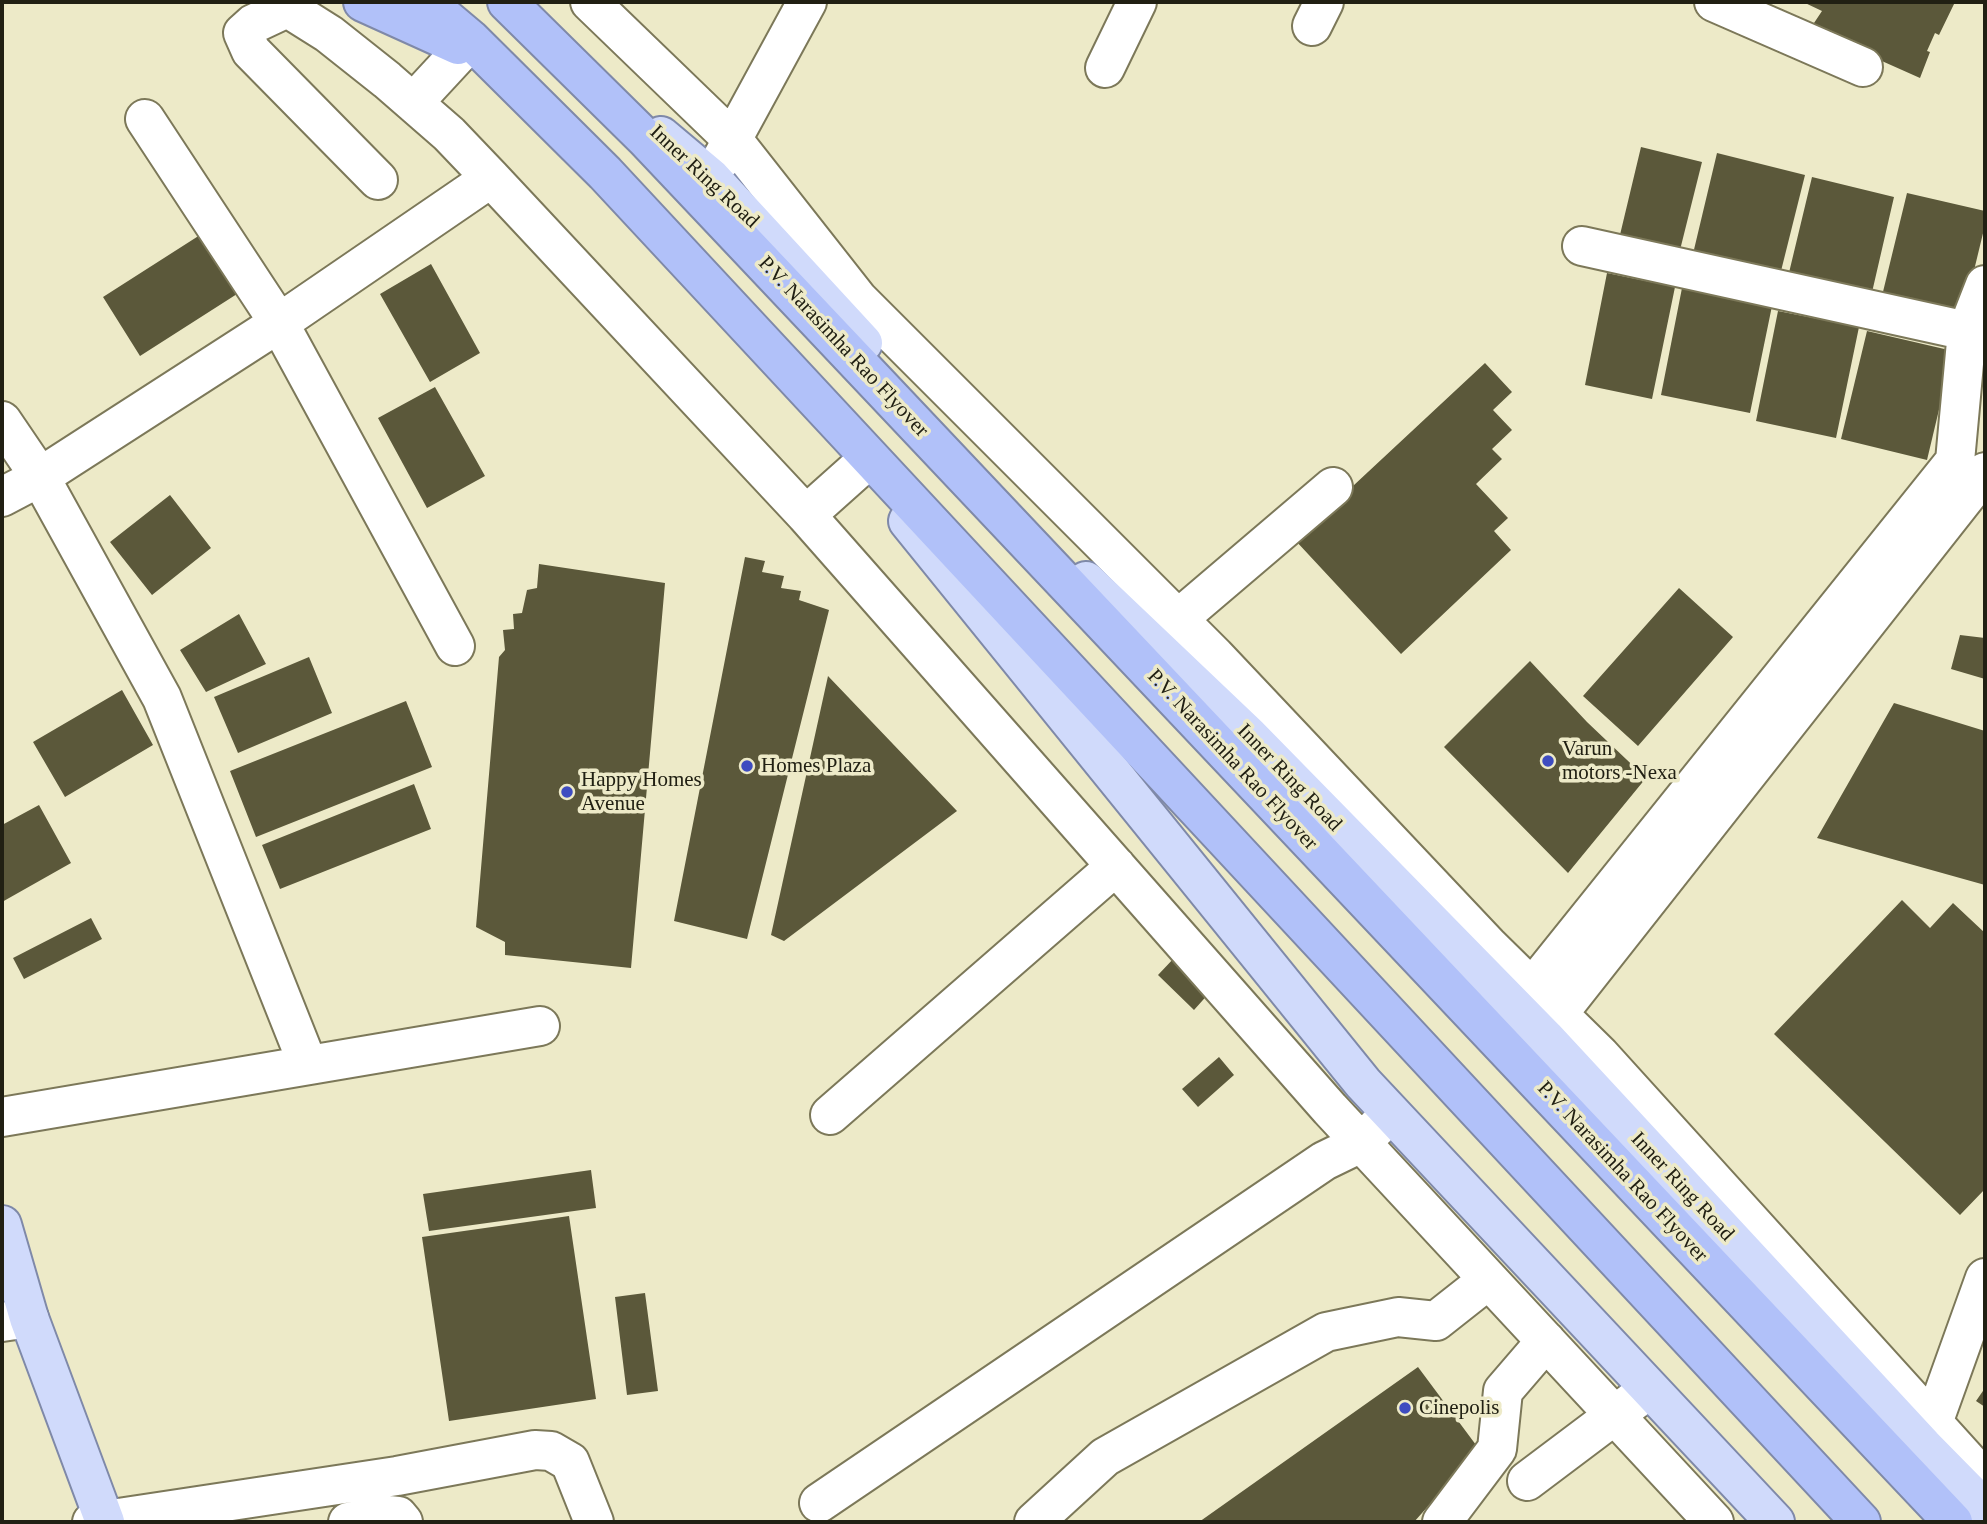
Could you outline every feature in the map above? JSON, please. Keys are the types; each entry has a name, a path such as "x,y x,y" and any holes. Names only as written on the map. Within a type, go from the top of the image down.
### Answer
{"highway":[{"path":"363,2 464,48"},
{"path":"426,2 470,39 605,173 1861,1522"},
{"name":"P.V. Narasimha Rao Flyover","path":"507,2 646,139 1953,1522"}],"main road":[{"path":"411,2 464,48 599,181 862,465 1363,1083 1775,1522"},
{"name":"Inner Ring Road","path":"520,2 672,147 711,178 799,271 1011,509 1249,736 1545,1038 1631,1110 1914,1436 1985,1509"},
{"path":"2,1225 15,1320 100,1521"}],"street":[{"name":"Inner Ring Road","path":"590,2 733,140 858,299 1178,619 1488,945 1545,1001 1631,1110 1985,1480"},
{"path":"711,178 807,2"},
{"path":"1104,68 1137,2"},
{"path":"1714,2 1863,67"},
{"path":"378,180 251,51 243,33 253,24 283,5 329,34 414,102 491,178 806,515 1361,1143 1714,1522"},
{"path":"414,102 464,48"},
{"path":"145,119 279,323 455,646"},
{"path":"2,497 40,477 279,323 491,178"},
{"path":"1582,246 1967,331"},
{"path":"1545,1001 1975,468 1967,331 1985,285"},
{"path":"2,421 40,477 162,698 308,1065"},
{"path":"806,515 862,465"},
{"path":"1178,619 1333,487"},
{"path":"830,1115 1116,866"},
{"path":"2,1117 540,1026"},
{"path":"819,1503 1324,1161 1361,1143 1391,1114"},
{"path":"1933,1423 1985,1278"},
{"path":"1034,1522 1105,1457 1326,1332 1398,1317 1436,1321 1488,1280"},
{"path":"1442,1522 1497,1449 1503,1391 1546,1341"},
{"path":"1527,1481 1648,1389"},
{"path":"100,1521 397,1476 535,1450 551,1451 570,1462 594,1522"},
{"path":"348,1522 388,1515 398,1516 403,1522"}],"building":[{"path":"1803,2 1955,2 1939,35 1935,33 1920,78 1810,29 1822,11"},
{"path":"1641,147 1702,162 1679,254 1619,239"},
{"path":"1717,153 1805,175 1779,279 1692,258"},
{"path":"1812,177 1894,197 1870,301 1787,281"},
{"path":"1907,193 1985,211 1985,225 1962,320 1881,300"},
{"path":"200,235 237,294 140,356 103,297"},
{"path":"431,264 480,353 430,382 380,294"},
{"path":"1607,273 1675,287 1652,399 1585,385"},
{"path":"1682,288 1772,306 1750,413 1661,395"},
{"path":"1778,311 1859,327 1836,438 1756,421"},
{"path":"1867,331 1953,351 1927,460 1841,439"},
{"path":"1485,363 1512,392 1493,410 1512,430 1492,449 1502,459 1476,484 1508,518 1494,531 1511,550 1401,654 1295,540"},
{"path":"435,387 485,476 427,508 378,418"},
{"path":"170,495 211,548 152,595 110,542"},
{"name":"Homes Plaza","path":"745,557 765,561 762,572 784,576 781,588 801,591 799,600 829,610 747,939 674,921"},
{"name":"Happy Homes Avenue","path":"539,564 665,583 631,968 505,955 505,942 476,927 499,657 505,650 503,630 514,629 513,614 522,613 527,590 537,588"},
{"path":"1679,588 1733,637 1638,746 1583,696"},
{"path":"239,614 266,664 206,692 180,650"},
{"path":"1960,635 1985,638 1985,679 1951,669"},
{"path":"309,657 332,713 238,753 214,697"},
{"path":"1530,661 1587,722 1646,778 1568,873 1444,747"},
{"path":"828,676 957,811 784,941 771,935"},
{"path":"122,690 153,745 65,797 33,742"},
{"path":"406,701 432,767 256,837 230,771"},
{"path":"1894,703 1985,731 1985,885 1817,838"},
{"path":"414,784 431,829 280,889 262,845"},
{"path":"39,805 71,863 2,902 2,825"},
{"path":"1902,900 1930,928 1953,903 1985,933 1985,1189 1960,1215 1774,1034"},
{"path":"91,918 102,939 24,979 13,958"},
{"path":"1175,957 1211,991 1194,1010 1158,975"},
{"path":"1219,1057 1234,1075 1198,1107 1182,1089"},
{"path":"591,1170 596,1208 429,1231 423,1194"},
{"path":"569,1216 596,1399 449,1421 422,1237"},
{"path":"645,1293 658,1391 627,1395 615,1297"},
{"name":"Cinepolis","path":"1418,1367 1479,1449 1414,1522 1199,1522"},
{"path":"1985,1388 1985,1407 1976,1401"}],"place":[{"name":"Varun motors -Nexa","path":"1548,761"},
{"name":"Homes Plaza","path":"747,766"},
{"name":"Happy Homes Avenue","path":"567,792"},
{"name":"Cinepolis","path":"1405,1408"}]}
